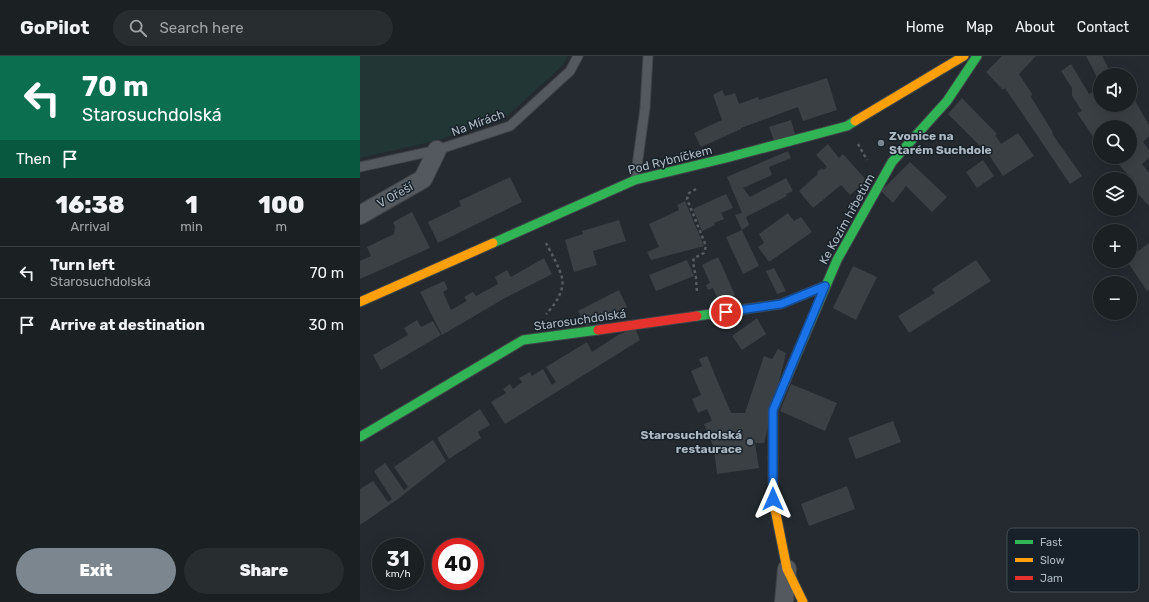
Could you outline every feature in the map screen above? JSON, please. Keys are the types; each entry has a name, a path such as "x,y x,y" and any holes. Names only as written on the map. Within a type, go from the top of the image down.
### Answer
{"street":[{"name":"Pod Rybníčkem","path":"360,302 635,180 847,126 964,56"},
{"name":"Ke Kozím hřbetům","path":"803,602 787,569 773,499 773,410 837,260 892,162 948,101 978,56"},
{"name":"V Ořeší","path":"360,215 423,179 437,150"},
{"name":"Starosuchdolská","path":"360,437 523,340 781,304 825,286"},
{"path":"784,602 787,569"}],"lane":[{"name":"Na Mírách","path":"360,167 437,150 510,126 570,71 578,56"},
{"path":"635,180 645,108 648,56"}],"path":[{"path":"847,126 880,183"},
{"path":"690,193 687,199 706,246 704,253 694,258 693,262 696,278 698,316"},
{"path":"523,340 531,329 550,310 557,300 561,289 562,279 537,223"}],"green space":[{"path":"360,56 568,56 563,65 505,118 435,141 360,158"}],"building":[{"path":"1002,56 1036,56 1019,74 1032,94 1031,97 1053,135 1082,176 1070,184 1005,88 1003,90 986,72"},
{"path":"1086,56 1102,56 1108,68 1093,68 1093,70"},
{"path":"1071,64 1089,94 1093,92 1093,112 1137,112 1137,104 1149,125 1149,136 1143,142 1149,150 1149,158 1142,164 1149,173 1149,206 1137,193 1137,172 1125,172 1118,164 1137,164 1137,120 1093,120 1093,137 1077,113 1082,111 1072,96 1072,88 1061,71"},
{"path":"827,78 837,110 803,121 798,107 741,128 701,147 694,133 722,120 713,95 722,90 725,96 735,93 739,104 758,97 759,100"},
{"path":"962,98 997,134 995,135 1001,144 1018,133 1034,156 1003,176 989,155 948,114"},
{"path":"791,120 795,134 774,141 769,127"},
{"name":"Zvonice na Starém Suchdole","path":"882,139 885,142 881,147 878,145"},
{"path":"828,144 839,158 843,154 867,181 850,195 841,185 813,208 799,191 818,174 817,172 822,168 823,170 827,167 816,155"},
{"path":"788,151 791,158 769,167 772,175 743,188 750,197 786,178 793,191 786,194 787,196 746,217 749,225 742,230 735,215 742,213 727,177"},
{"path":"983,160 994,176 977,188 966,172"},
{"path":"910,162 947,197 932,212 906,186 893,203 881,191"},
{"path":"510,177 522,202 438,243 428,222 461,206 459,201"},
{"path":"726,194 733,208 721,213 724,219 714,223 715,225 702,231 693,209"},
{"path":"685,201 704,246 651,260 647,252 659,247 649,224 679,210 677,205"},
{"path":"412,212 430,248 360,279 360,261 371,256 367,247 394,234 395,226 393,223"},
{"path":"788,213 794,221 801,217 812,232 769,262 758,247 764,243 759,234"},
{"path":"619,220 626,241 593,251 597,265 574,272 565,240 583,234 582,231"},
{"path":"742,230 759,266 743,274 726,237"},
{"path":"1149,243 1149,289 1147,291 1132,268 1137,268 1137,252"},
{"path":"718,257 735,295 719,302 713,288 708,290 706,285 710,283 702,265"},
{"path":"544,258 552,274 505,298 442,335 420,292 444,281 448,289 443,292 451,310 467,301 464,297 473,292 476,296 498,284 495,277 507,270 511,277"},
{"path":"687,260 694,276 656,291 649,275"},
{"path":"976,260 991,281 909,333 898,316 935,293 932,289"},
{"path":"853,266 877,277 856,320 833,308"},
{"path":"774,268 786,291 777,294 766,271"},
{"path":"619,290 627,307 586,326 578,311"},
{"path":"757,318 766,334 742,350 732,336"},
{"path":"417,320 421,327 433,321 441,335 381,370 373,355 408,335 404,328"},
{"path":"635,328 640,340 505,424 491,402 506,393 503,389 510,384 513,389 522,382 519,378 530,372 532,376 543,369 552,385 556,382 546,367 587,342 592,352 618,335"},
{"path":"778,349 786,353 764,443 755,443 759,468 717,474 714,448 704,424 712,421 707,409 698,413 692,399 701,395 691,371 702,366 699,359 707,356 731,413 745,413 764,356 772,359"},
{"path":"791,384 837,403 825,431 780,411"},
{"path":"480,409 490,425 478,432 481,438 449,459 437,438"},
{"path":"893,421 901,442 856,459 848,438"},
{"path":"433,440 446,461 398,499 360,525 360,489 373,481 388,502 392,499 374,471 385,463 404,490 408,487 394,467"},
{"path":"847,486 855,509 809,526 801,504"}],"traffic: fast":[{"path":"773,458 773,410 837,260 892,162 947,101 977,56"},
{"path":"493,243 635,180 847,126 855,121"},
{"path":"697,316 781,304 825,286"},
{"path":"360,437 523,340 598,330"}],"traffic: slow":[{"path":"855,121 964,56"},
{"path":"360,302 493,243"},
{"path":"773,458 773,499 787,569 803,602"}],"traffic: jam":[{"path":"598,330 697,316"}],"place":[{"name":"Zvonice na Starém Suchdole","path":"881,143"},
{"name":"Starosuchdolská restaurace","path":"750,442"}],"route":[{"path":"726,312 781,304 825,286 773,410 773,499"}]}
